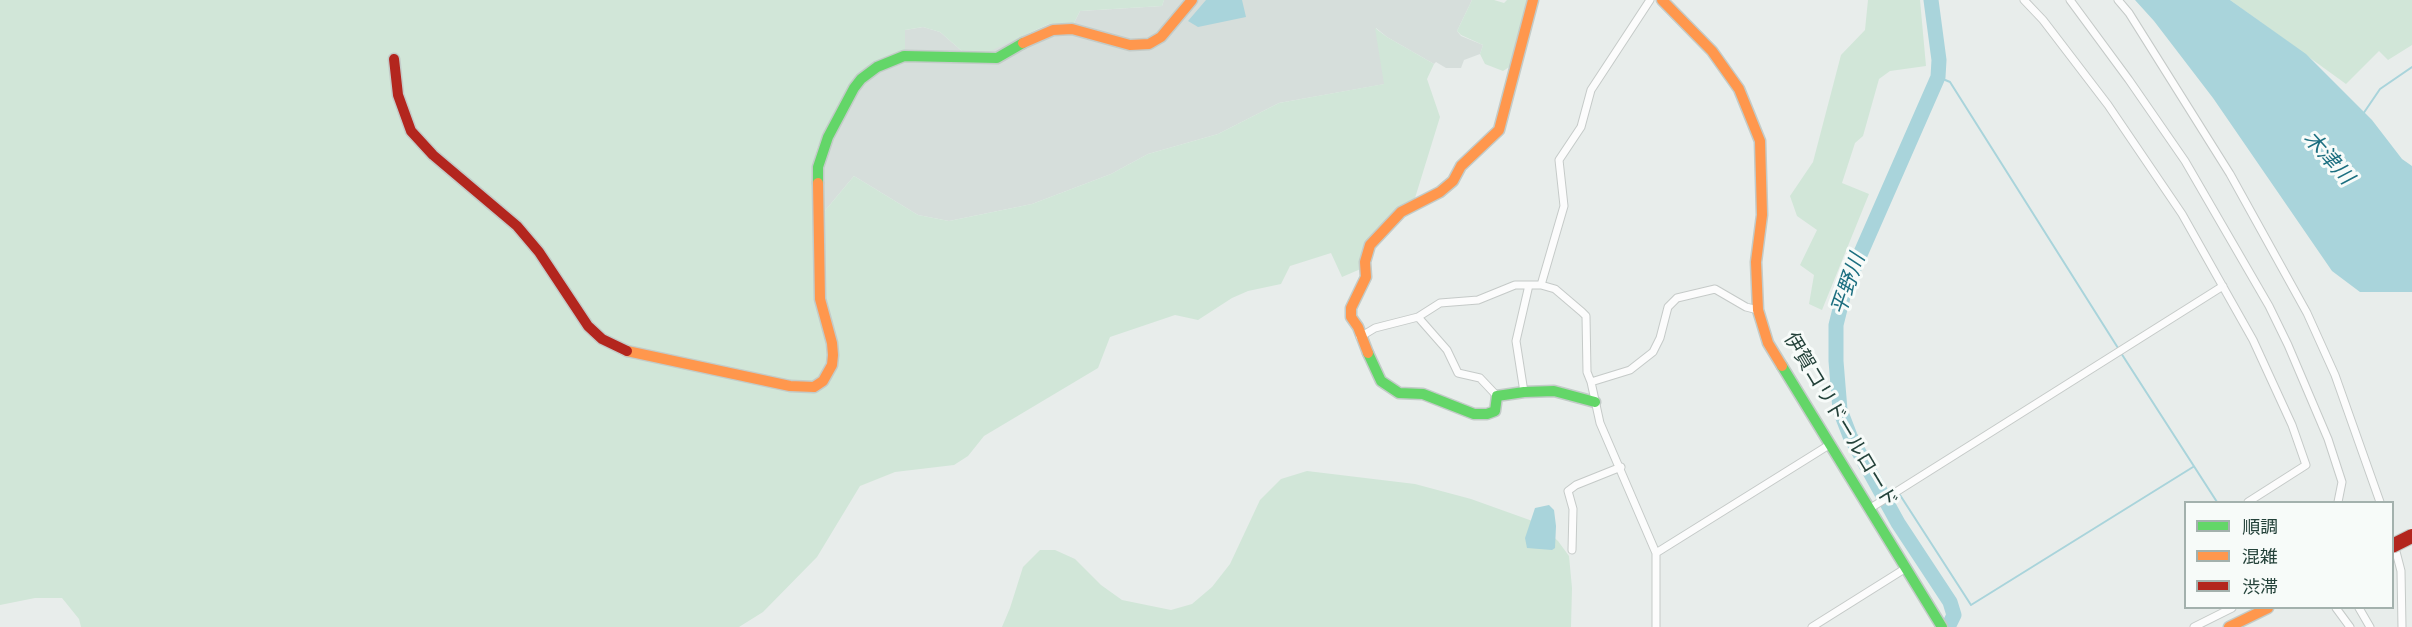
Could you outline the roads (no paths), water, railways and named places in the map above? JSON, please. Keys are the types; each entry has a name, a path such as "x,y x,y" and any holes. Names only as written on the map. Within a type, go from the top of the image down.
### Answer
{"main road":[{"path":"394,59 396,91 411,131 433,155 517,226 539,252 588,326 602,339 620,349 643,356 790,386 814,387 823,381 832,365 833,355 820,299 818,167 828,136 861,79 883,64 910,55 997,58 1036,36 1053,30 1072,29 1130,45 1149,44 1161,37 1192,0"},
{"path":"1533,0 1499,130 1461,166 1453,181 1440,192 1401,212 1370,245 1365,262 1366,277 1351,308 1351,317 1358,327 1360,338 1381,381 1398,393 1423,394 1474,414 1487,414 1495,411 1497,396 1524,392 1554,391 1595,402"},
{"name":"伊賀コリドールロード","path":"1662,0 1712,51 1739,89 1760,141 1762,203 1756,262 1758,310 1768,343 1830,445 1873,506 1906,568 1941,626"},
{"path":"2394,545 2412,536"},
{"path":"2229,627 2266,609"}],"street":[{"path":"1541,285 1564,206 1559,160 1581,127 1591,90 1650,0"},
{"path":"2024,0 2043,20 2108,105 2182,214 2253,340 2292,425 2306,465 2250,501"},
{"path":"2070,0 2129,80 2185,162 2269,306 2328,439 2342,482 2338,501"},
{"path":"2118,0 2230,174 2307,313 2335,375 2380,501"},
{"path":"1360,338 1376,328 1418,317 1440,303 1478,300 1515,285 1541,285 1555,289 1586,316 1587,372 1600,423 1621,467 1656,553 1656,627"},
{"path":"1524,392 1516,341 1529,285"},
{"path":"1873,506 2223,286"},
{"path":"1591,382 1630,370 1653,352 1660,338 1668,307 1677,298 1715,289 1746,307 1758,310"},
{"path":"1418,317 1447,350 1458,373 1480,378 1497,396"},
{"path":"1656,553 1830,445"},
{"path":"1572,550 1573,509 1568,491 1575,485 1621,467"},
{"path":"2394,547 2401,571 2402,627"},
{"path":"1812,627 1906,568"},
{"path":"2194,627 2230,609"},
{"path":"2337,609 2350,627"},
{"path":"2361,609 2370,627"}],"water":[{"path":"1206,0 1242,0 1246,17 1198,27 1188,21"},
{"name":"木津川","path":"2135,0 2230,0 2306,54 2372,120 2402,159 2412,166 2412,292 2360,292 2332,271 2213,98"},
{"path":"1549,505 1554,510 1555,548 1552,550 1527,548 1525,538 1535,508"}],"waterway":[{"name":"平野川","path":"1931,0 1939,60 1938,77 1845,289 1836,325 1836,361 1840,410 1850,436 1898,523 1950,602 1954,615 1948,627"},
{"path":"2363,114 2380,89 2412,67"},
{"path":"1938,77 1950,82 2118,348"},
{"path":"2121,353 2216,501"},
{"path":"1900,495 1971,605 2193,467"}]}
